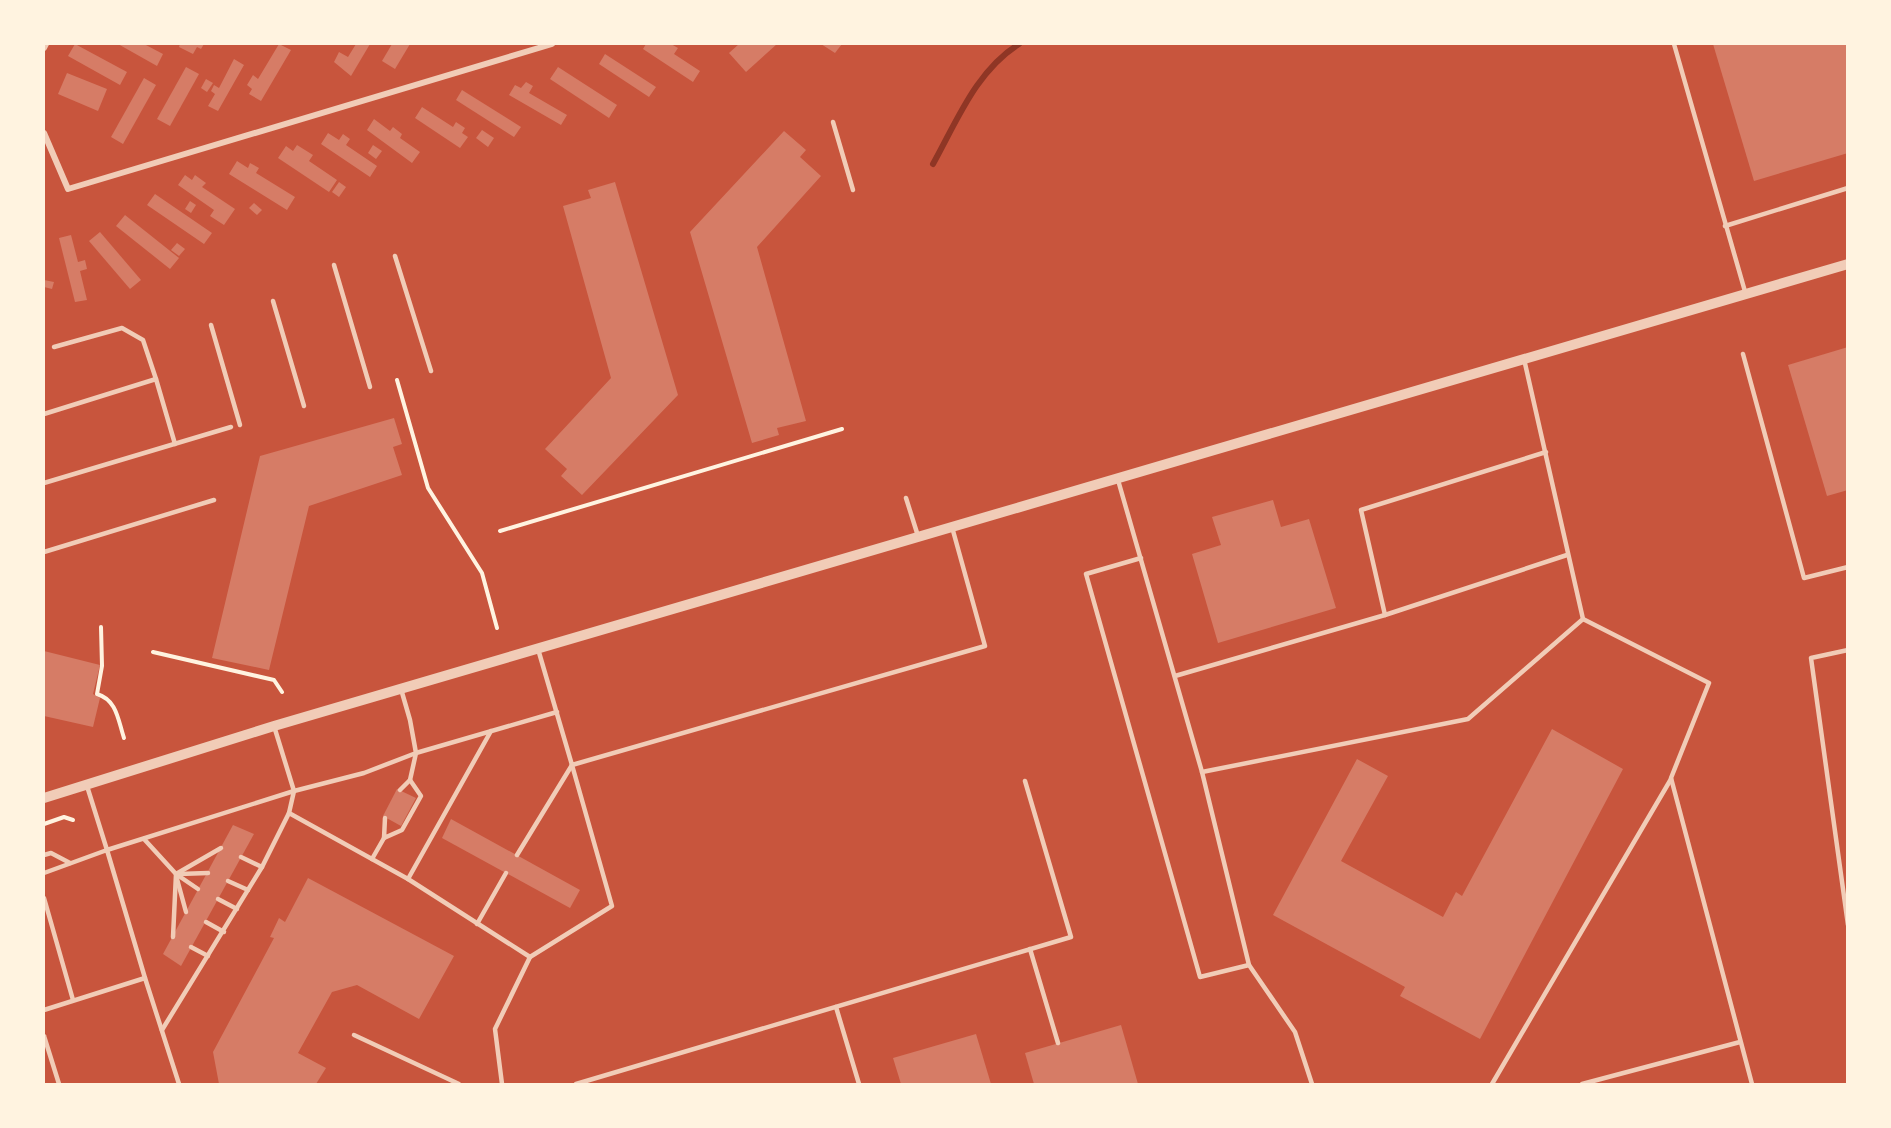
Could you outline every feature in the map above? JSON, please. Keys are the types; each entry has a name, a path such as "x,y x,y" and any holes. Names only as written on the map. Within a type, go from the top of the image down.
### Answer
{"street":[{"path":"44,48 46,44"},
{"path":"44,133 68,189 552,44"},
{"path":"44,798 274,726 1848,264"}],"lane":[{"path":"1674,44 1746,295"},
{"path":"833,122 853,190"},
{"path":"1725,226 1848,188"},
{"path":"396,256 431,371"},
{"path":"334,265 370,387"},
{"path":"273,301 304,406"},
{"path":"211,326 240,424"},
{"path":"54,347 122,328 143,340 175,444"},
{"path":"1743,354 1804,578 1848,567"},
{"path":"1492,1084 1671,778 1709,683 1583,619 1524,359"},
{"path":"44,414 156,379"},
{"path":"44,483 231,427"},
{"path":"1385,615 1361,510 1546,452"},
{"path":"1118,479 1202,772 1249,965 1295,1032 1312,1084"},
{"path":"906,498 918,536"},
{"path":"44,552 214,500"},
{"path":"517,855 572,765 985,646 952,527"},
{"path":"1175,676 1385,615 1567,555"},
{"path":"1141,558 1086,574 1200,977 1249,965"},
{"path":"1202,772 1468,719 1583,619"},
{"path":"502,1084 495,1029 530,957 612,906 538,649"},
{"path":"1848,650 1811,658 1848,925"},
{"path":"400,790 410,780 416,753 411,720 401,689"},
{"path":"44,873 107,850 294,792 364,773 416,753 557,712"},
{"path":"162,1030 224,932 262,867 289,813 294,792 274,726"},
{"path":"408,879 491,731"},
{"path":"1671,778 1752,1084"},
{"path":"384,838 402,830 421,796 410,780"},
{"path":"576,1084 1071,937 1025,781"},
{"path":"87,784 179,1084"},
{"path":"289,813 408,879 530,957"},
{"path":"372,859 384,838 385,818"},
{"path":"144,839 176,874 198,889"},
{"path":"176,874 221,848"},
{"path":"44,855 51,853 70,863"},
{"path":"241,857 262,867"},
{"path":"176,874 208,873"},
{"path":"477,924 506,873"},
{"path":"176,874 186,912"},
{"path":"173,937 176,874"},
{"path":"228,881 248,890"},
{"path":"44,898 73,1000"},
{"path":"218,899 237,909"},
{"path":"206,922 224,932"},
{"path":"192,947 208,956"},
{"path":"1030,950 1058,1044"},
{"path":"44,1010 145,978"},
{"path":"836,1007 859,1084"},
{"path":"354,1035 459,1084"},
{"path":"44,1036 58,1084"},
{"path":"1582,1084 1740,1042"}],"path":[{"path":"397,380 428,488 482,573 497,628"},
{"path":"500,531 842,429"},
{"path":"101,627 102,666 97,694 106,697 113,704 124,738"},
{"path":"153,652 274,680 282,692"},
{"path":"44,824 64,817 73,820"}],"building":[{"path":"75,44 127,72 120,85 68,56"},
{"path":"118,44 144,44 163,54 157,66"},
{"path":"180,44 204,44 201,49 197,47 193,54 179,47"},
{"path":"279,44 291,50 261,101 249,94 252,89 247,85 253,75 258,79"},
{"path":"356,44 370,44 351,76 334,62 339,52 348,57"},
{"path":"392,44 410,44 395,69 382,61"},
{"path":"646,44 671,44 678,48 674,54 700,71 693,82 643,49"},
{"path":"739,44 777,44 746,72 729,53"},
{"path":"821,44 842,44 835,53"},
{"path":"1713,44 1848,44 1848,153 1754,181"},
{"path":"605,54 656,87 649,97 599,64"},
{"path":"234,59 244,65 218,111 208,106 215,94 211,91 214,85 219,88"},
{"path":"186,67 199,74 170,126 157,119"},
{"path":"558,67 617,105 609,118 550,79"},
{"path":"67,73 107,89 98,111 58,94"},
{"path":"144,78 156,85 123,144 111,137"},
{"path":"206,79 213,83 207,92 201,88"},
{"path":"526,82 533,86 529,93 567,115 561,125 509,95 515,85 521,88"},
{"path":"462,90 521,127 514,137 456,100"},
{"path":"422,107 453,127 456,122 465,128 462,133 468,137 460,148 415,118"},
{"path":"374,119 390,131 393,127 402,134 400,138 420,152 412,163 367,130"},
{"path":"482,130 494,138 488,147 476,138"},
{"path":"784,131 806,150 800,157 821,176 757,247 806,421 777,428 779,435 752,443 690,232"},
{"path":"328,133 339,140 343,134 350,139 346,145 377,166 370,177 321,144"},
{"path":"297,145 313,155 309,161 337,180 329,192 278,158 286,146 293,151"},
{"path":"373,145 382,151 376,159 368,153"},
{"path":"237,161 248,168 250,163 259,168 256,173 295,197 287,210 229,174"},
{"path":"185,175 192,180 195,175 206,183 202,187 235,209 224,225 210,216 214,210 178,185"},
{"path":"339,182 346,187 339,197 332,192"},
{"path":"615,182 678,395 582,495 561,476 567,469 545,449 611,378 563,206 591,198 588,190"},
{"path":"155,194 212,233 204,244 147,205"},
{"path":"190,201 196,205 191,213 185,209"},
{"path":"254,203 262,210 257,215 249,208"},
{"path":"125,215 179,258 170,269 116,226"},
{"path":"100,232 141,280 130,289 89,241"},
{"path":"71,235 78,262 85,260 87,269 80,271 87,300 75,302 59,238"},
{"path":"177,243 185,249 179,256 171,250"},
{"path":"44,280 54,282 52,289 44,287"},
{"path":"1848,347 1848,490 1827,496 1788,365"},
{"path":"394,418 402,444 393,447 402,475 309,506 269,670 212,658 260,456"},
{"path":"1273,500 1281,527 1309,519 1336,608 1218,643 1192,554 1221,545 1212,517"},
{"path":"44,651 100,665 93,694 100,698 93,727 44,716"},
{"path":"1552,729 1623,769 1480,1039 1400,996 1405,987 1273,915 1357,759 1388,776 1341,861 1443,917 1456,892 1462,896"},
{"path":"397,789 416,798 401,826 383,816"},
{"path":"451,819 580,890 570,908 442,838"},
{"path":"233,825 254,834 181,966 163,954"},
{"path":"308,878 454,956 419,1019 357,985 332,992 298,1053 326,1068 316,1084 219,1084 213,1052 274,938 270,937 279,918 285,922"},
{"path":"1121,1025 1138,1084 1034,1084 1025,1053"},
{"path":"976,1034 991,1084 901,1084 893,1058"}],"waterway":[{"path":"933,164 979,82 1004,55 1019,44"}]}
